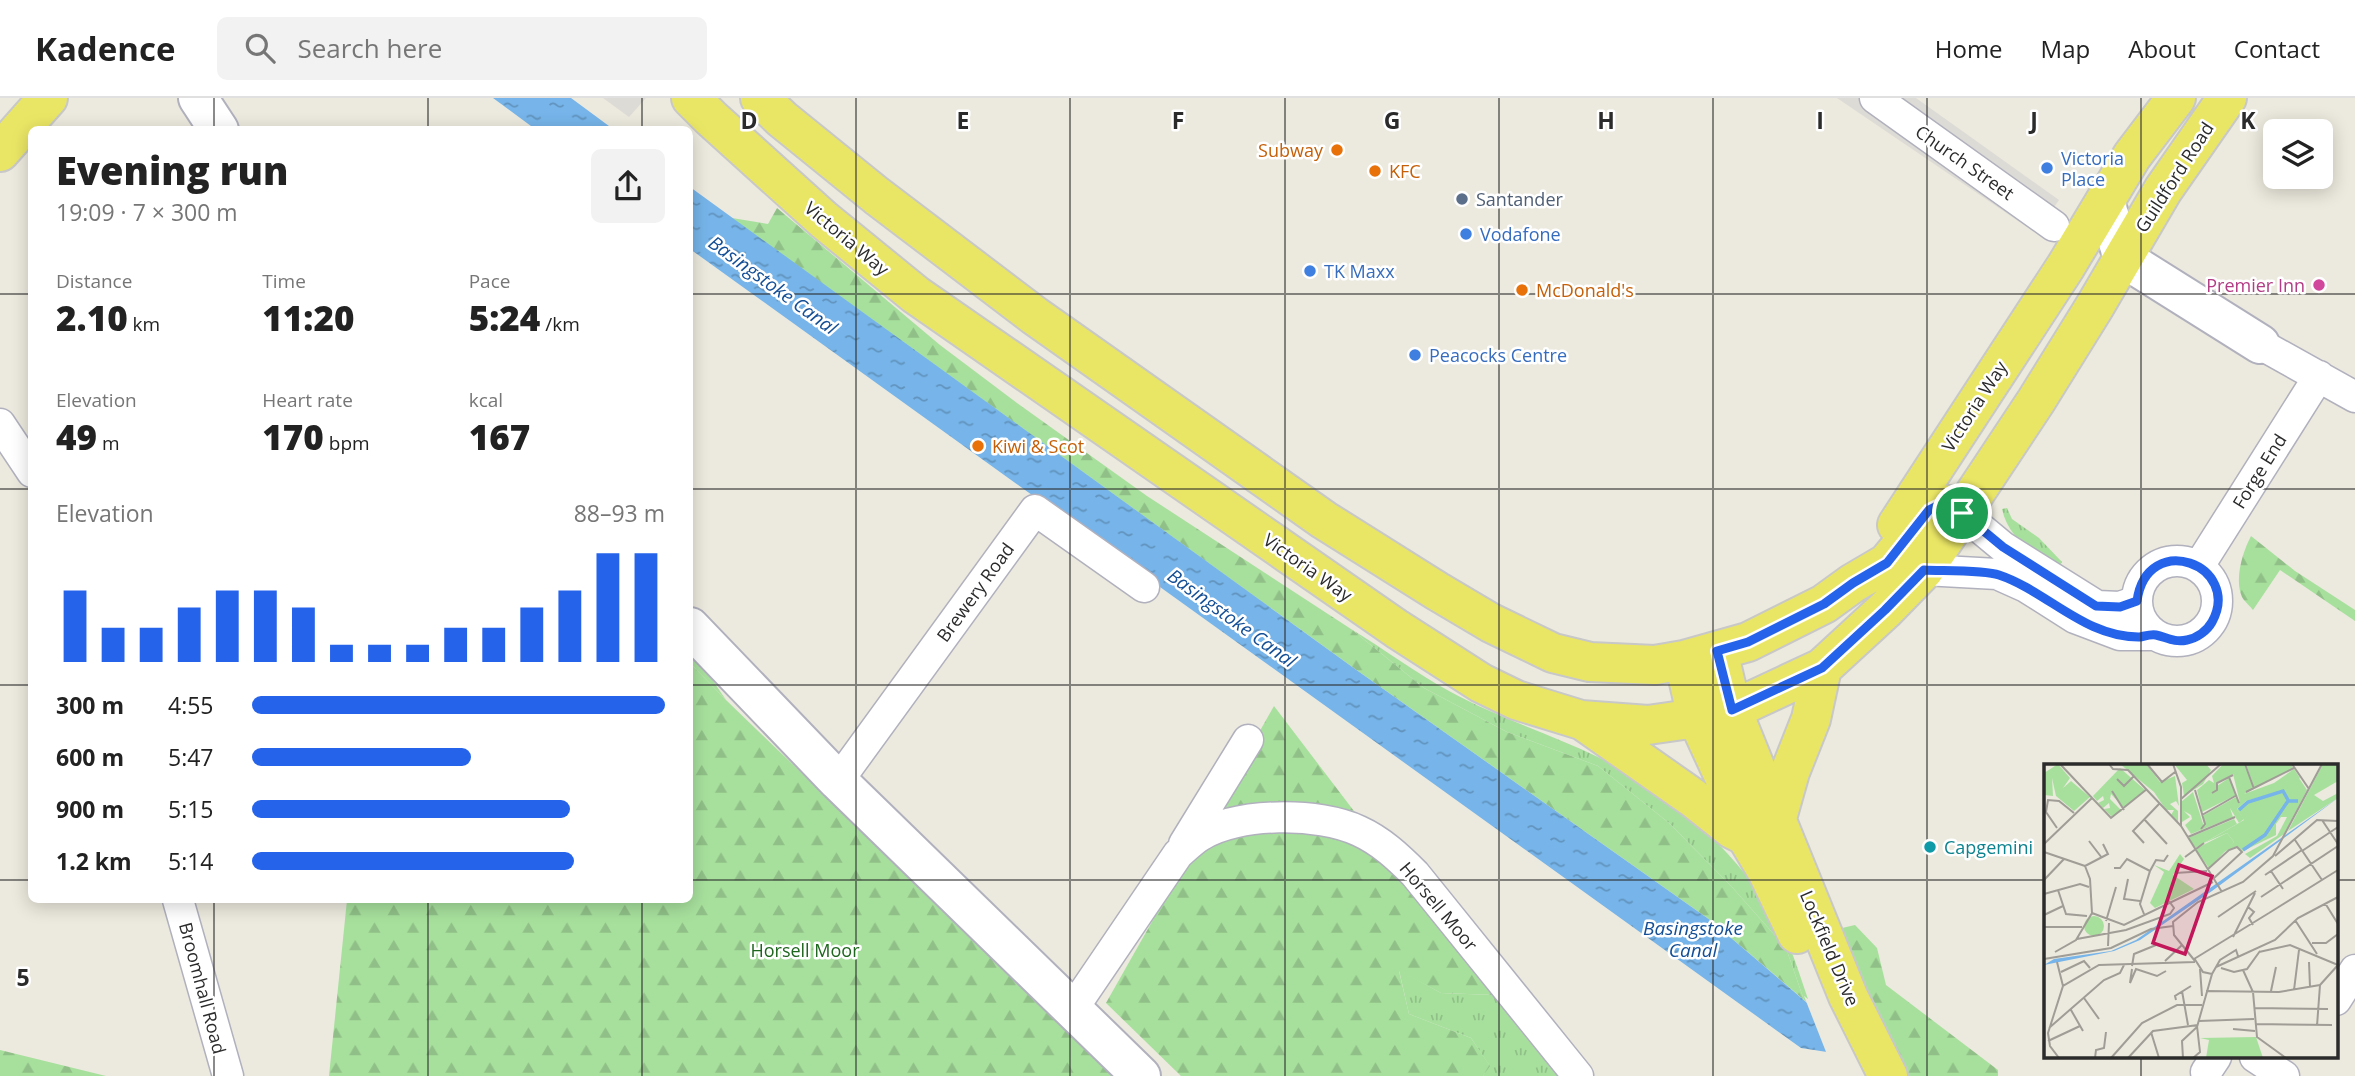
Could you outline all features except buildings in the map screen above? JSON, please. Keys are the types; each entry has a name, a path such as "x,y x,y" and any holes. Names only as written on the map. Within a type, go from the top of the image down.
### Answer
{"main road":[{"path":"0,152 48,98"},
{"name":"Victoria Way","path":"691,98 824,220 916,295 1024,371 1397,629 1481,683 1516,700 1581,720 1648,725 1715,714 1822,668 1924,570 2036,401 2123,258"},
{"name":"Victoria Way","path":"760,98 877,196 1035,316 1324,520 1492,623 1553,653 1590,662 1655,665 1748,642 1824,604 1887,563 1934,506 1947,504 1962,513"},
{"path":"2083,218 2176,98"},
{"name":"Guildford Road","path":"2123,258 2163,190 2227,98"},
{"name":"Victoria Way","path":"1853,583 1875,560 2083,218"},
{"name":"Lockfield Drive","path":"1701,655 1715,714 1761,827 1817,950 1861,1076"},
{"path":"1581,720 1693,798 1732,829 1761,827 1790,772 1811,719 1822,668"},
{"name":"Lockfield Drive","path":"1817,950 1848,996 1888,1076"}],"street":[{"path":"198,98 216,126"},
{"name":"Church Street","path":"1875,98 2083,218"},
{"path":"2083,218 2123,258 2260,344 2355,397"},
{"name":"Forge End","path":"2199,566 2319,376"},
{"path":"0,424 28,466"},
{"name":"Brewery Road","path":"838,781 1035,510 1144,587"},
{"path":"1962,513 2003,547 2096,606 2120,607 2137,601"},
{"path":"1924,570 1997,574 2026,587 2075,618 2120,635 2156,635 2172,641 2199,635 2209,626 2216,614 2216,587 2209,575 2199,566 2175,560 2152,569 2144,578 2137,601 2142,621 2156,635"},
{"path":"693,630 838,781 1141,1076"},
{"name":"Horsell Moor","path":"1072,1010 1178,853 1248,740"},
{"name":"Horsell Moor","path":"1178,853 1211,831 1245,821 1300,818 1335,822 1358,830 1396,856 1415,874 1578,1076"},
{"name":"Broomhall Road","path":"179,903 228,1076"},
{"path":"2338,997 2355,970"},
{"path":"2257,1058 2286,1076 2298,1058"}],"green space":[{"path":"777,208 940,345 1017,403 1147,496 1351,629 1424,688 1507,732 1598,766 1669,823 1732,887 1786,948 1804,1000 1710,920 1355,669 732,218 768,224"},
{"path":"2007,508 2012,519 2039,538 2062,562 2058,568 2016,537 2005,520 2002,509"},
{"path":"2251,536 2295,571 2355,610 2355,621 2280,570 2253,610 2242,597 2239,582 2245,549"},
{"path":"1351,629 1424,677 1468,701 1581,749 1629,773 1684,812 1734,861 1756,888 1789,945 1810,1005 1804,1000 1786,948 1732,887 1669,823 1598,766 1507,732 1424,688"},
{"path":"693,654 701,663 726,700 693,666"},
{"name":"Horsell Moor","path":"693,666 1116,1076 329,1076 347,903 693,903"},
{"path":"1274,706 1494,995 1441,993 1399,971 1409,1014 1471,1038 1490,1066 1483,1076 1181,1076 1106,1003"},
{"path":"1855,925 1877,948 1886,985 1998,1070 1998,1076 1901,1076 1842,928"},
{"path":"1399,970 1441,993 1494,995 1561,1076 1483,1076 1489,1065 1471,1038 1409,1014"},
{"path":"0,1050 106,1076 0,1076"}],"shaded area":[{"path":"603,98 646,98 629,117"},
{"path":"1837,98 1916,98 2059,200 2036,233"}],"water":[{"path":"493,98 571,98 609,126 531,126"},
{"name":"Basingstoke Canal","path":"693,189 1355,669 1710,920 1806,1002 1901,1076 1827,1052 1801,1048 693,251"}],"pier":[{"path":"1804,996 1893,1065 1899,1076 1854,1076 1828,1057"}],"place":[{"name":"Subway","path":"1337,150"},
{"name":"Victoria Place","path":"2047,168"},
{"name":"KFC","path":"1375,171"},
{"name":"Santander","path":"1462,199"},
{"name":"Vodafone","path":"1466,234"},
{"name":"TK Maxx","path":"1310,271"},
{"name":"Premier Inn","path":"2319,285"},
{"name":"McDonald's","path":"1522,290"},
{"name":"Peacocks Centre","path":"1415,355"},
{"name":"Kiwi & Scot","path":"978,446"},
{"name":"Capgemini","path":"1930,847"}],"route":[{"path":"1947,504 1962,513 2003,547 2096,606 2120,607 2137,601 2144,578 2152,569 2175,560 2187,561 2199,566 2209,575 2216,587 2216,614 2209,626 2199,635 2186,640 2172,641 2156,635 2120,635 2075,618 2026,587 1997,574 1924,570 1822,668 1732,710 1717,651 1748,642 1780,627 1824,604 1887,563 1934,506 1947,504"}]}
